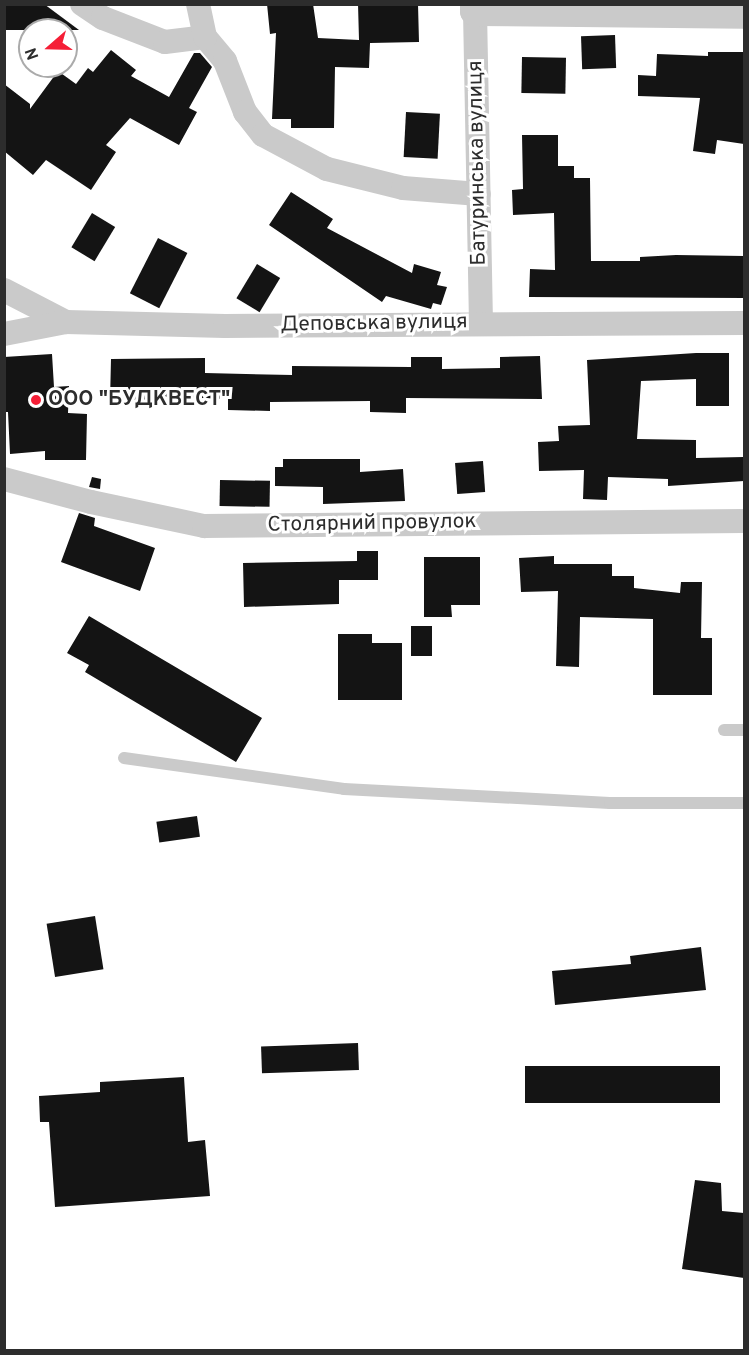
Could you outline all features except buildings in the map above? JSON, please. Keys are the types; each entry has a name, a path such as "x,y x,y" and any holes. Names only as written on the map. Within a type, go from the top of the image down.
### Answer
{"street":[{"path":"82,4 165,42 205,37"},
{"path":"198,4 205,37 225,61 245,112 263,135 327,169 403,188 479,194"},
{"path":"475,8 744,14"},
{"name":"Батуринська вулиця","path":"475,8 481,322"},
{"path":"4,290 66,322"},
{"name":"Деповська вулиця","path":"4,334 66,322 225,326 481,322 744,323"},
{"name":"Столярний провулок","path":"4,479 91,502 204,526 744,521"}],"lane":[{"path":"724,730 744,730"},
{"path":"124,758 344,789 610,803 744,803"}],"place":[{"name":"ООО \"БУДКВЕСТ\"","path":"36,400"}]}
